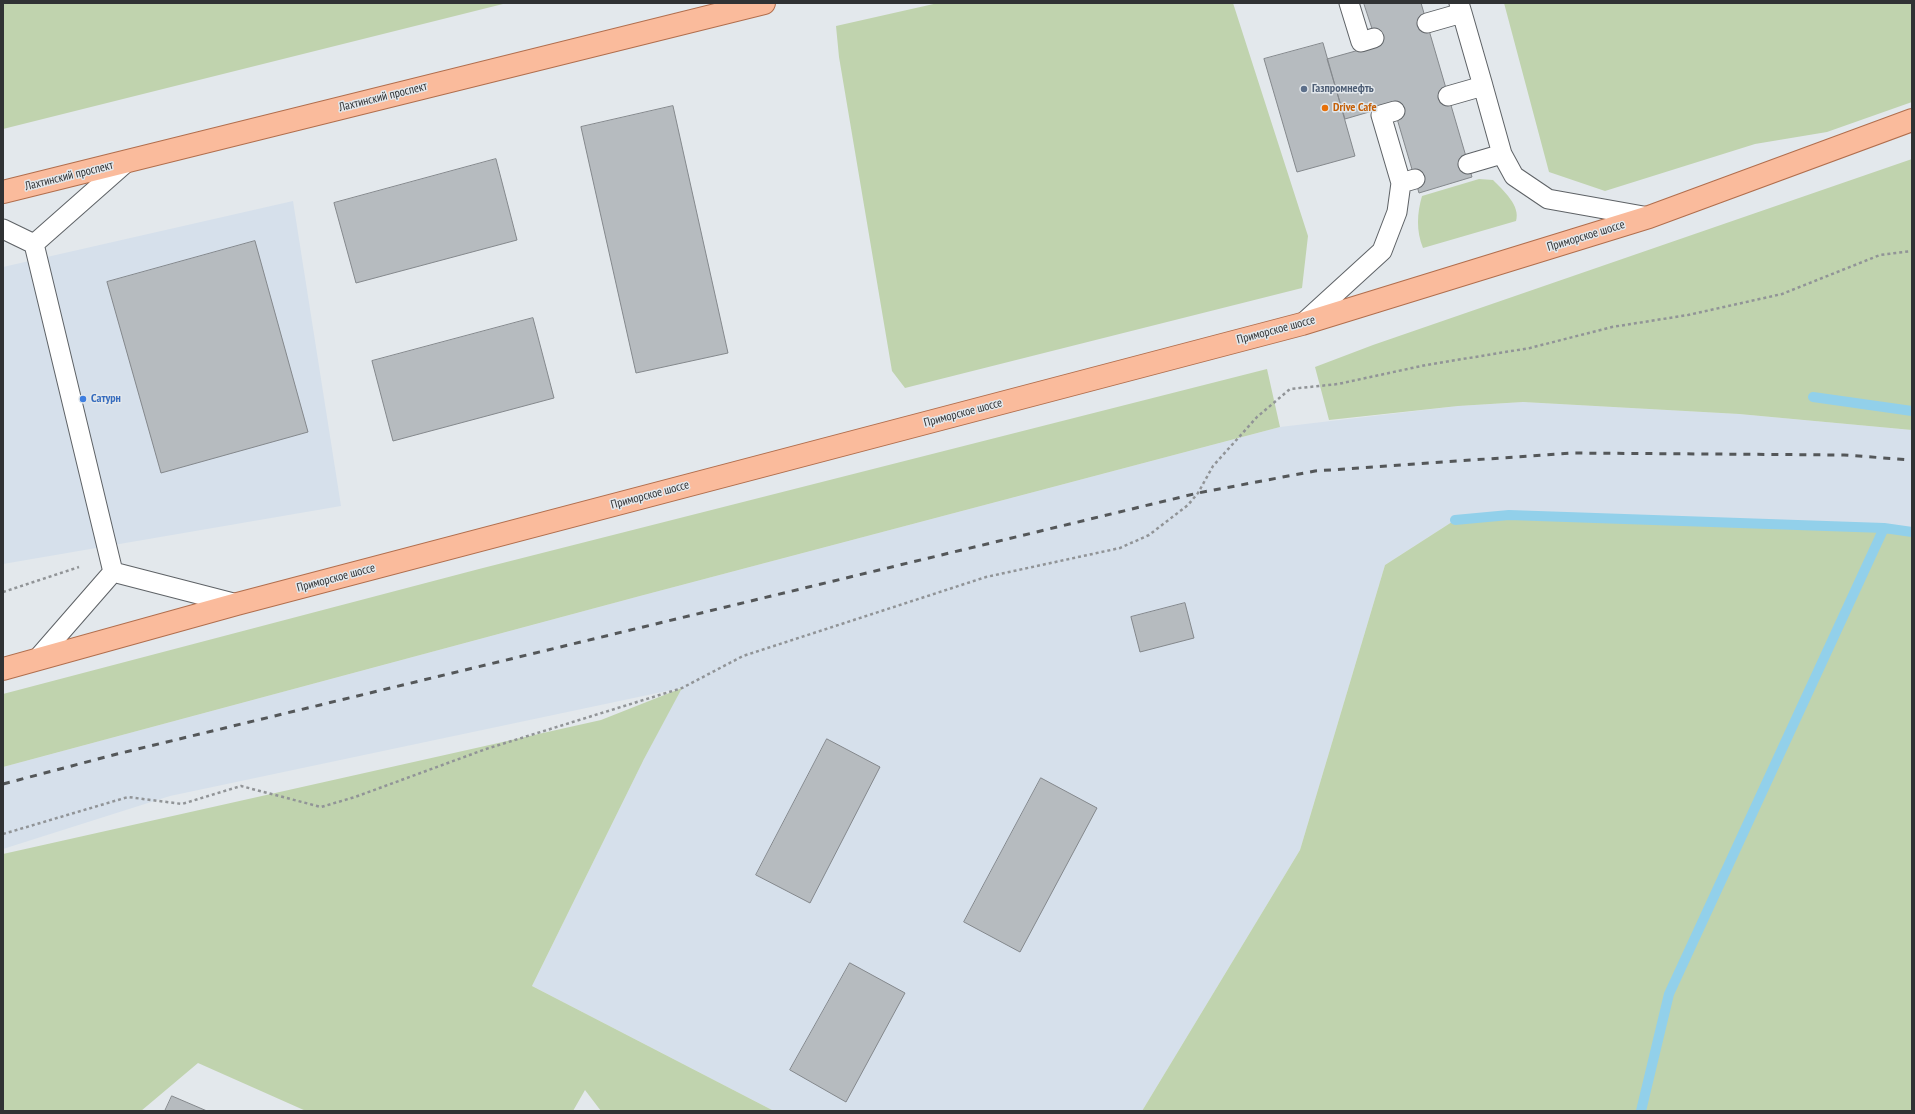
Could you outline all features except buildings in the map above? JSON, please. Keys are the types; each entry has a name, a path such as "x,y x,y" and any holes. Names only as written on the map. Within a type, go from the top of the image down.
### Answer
{"main road":[{"name":"Лахтинский проспект","path":"3,192 764,3"},
{"name":"Приморское шоссе","path":"3,669 38,658 237,604 1302,324 1649,217 1912,120"}],"lane":[{"path":"1349,3 1360,42 1374,38"},
{"path":"1427,23 1460,8 1502,154 1514,176 1548,199 1649,217"},
{"path":"1448,96 1483,86"},
{"path":"1302,324 1382,251 1408,181 1381,115 1395,111"},
{"path":"1468,164 1502,154"},
{"path":"34,244 128,161"},
{"path":"3,229 34,244"},
{"path":"34,244 111,565"},
{"path":"111,565 237,604"},
{"path":"38,658 111,565"}],"path":[{"path":"3,834 128,797 182,804 241,786 321,807 355,797 486,749 682,688 751,653 986,577 1120,548 1149,534 1188,505 1198,493 1213,466 1257,417 1290,390 1338,384 1426,365 1530,348 1612,327 1688,315 1782,294 1880,255 1912,251"},
{"path":"3,592 111,565"}],"shaded area":[{"path":"293,201 341,506 3,564 3,267"},
{"path":"1523,402 1739,414 1912,430 1912,532 1884,528 1509,515 1455,520 1385,565 1300,850 1142,1111 774,1111 532,986 644,759 681,688 170,796 3,849 3,767 640,596 1280,427 1458,406"}],"green space":[{"path":"3,3 507,3 3,129"},
{"path":"938,3 1233,3 1308,236 1302,288 905,388 892,371 839,57 836,26"},
{"path":"1504,3 1912,3 1912,102 1827,132 1755,144 1605,191 1549,172"},
{"path":"1912,159 1912,430 1739,414 1523,402 1458,406 1329,420 1315,367 1373,345"},
{"path":"1479,179 1493,180 1506,193 1514,204 1517,215 1516,221 1423,248 1418,229 1419,209 1422,196"},
{"path":"1267,369 1280,427 640,596 3,767 3,694 479,569"},
{"path":"1509,515 1884,528 1912,532 1912,1111 1142,1111 1300,850 1385,565 1455,520"},
{"path":"682,688 644,759 532,986 774,1111 601,1111 585,1090 573,1111 306,1111 198,1063 141,1111 3,1111 3,854 601,720"}],"waterway":[{"path":"1813,397 1912,411"},
{"path":"1455,520 1509,515 1884,528 1912,532"},
{"path":"1641,1111 1669,994 1884,528"}],"railway":[{"path":"3,784 117,754 1198,493 1315,471 1572,453 1844,455 1912,460"}],"place":[{"name":"Газпромнефть","path":"1304,89"},
{"name":"Drive Cafe","path":"1325,108"},
{"name":"Сатурн","path":"83,399"}]}
